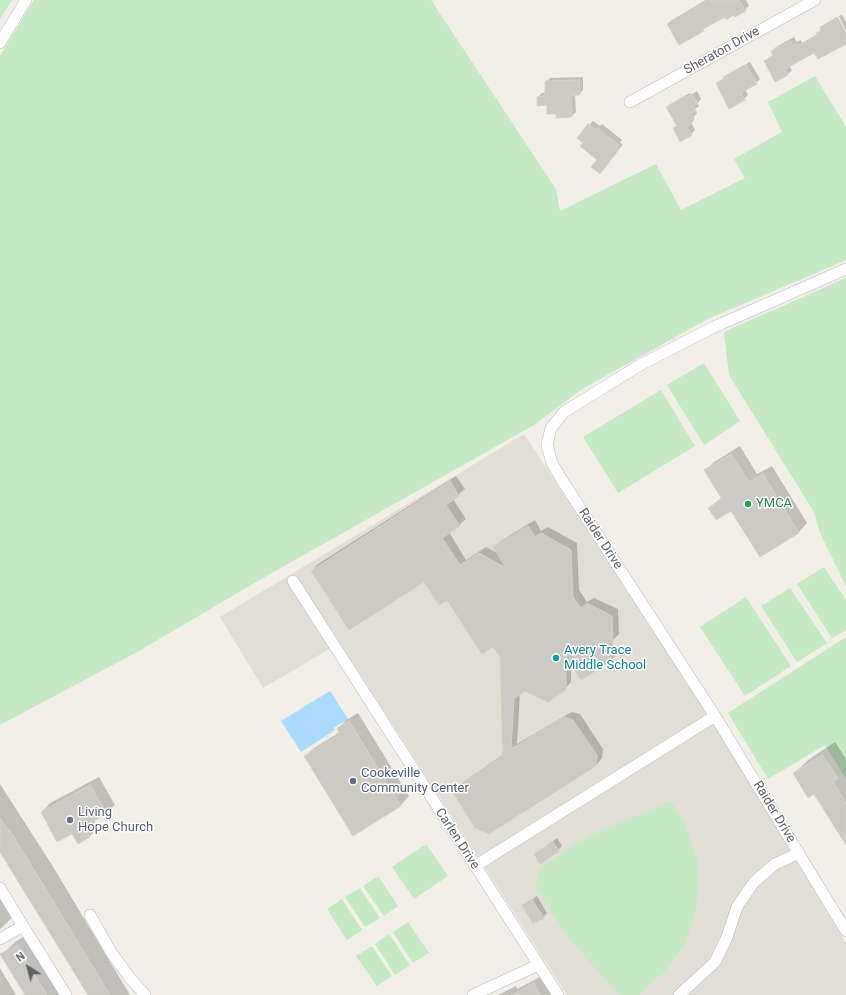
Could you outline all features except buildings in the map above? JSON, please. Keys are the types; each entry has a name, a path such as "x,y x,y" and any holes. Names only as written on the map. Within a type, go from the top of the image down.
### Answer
{"street":[{"path":"0,43 26,0"},
{"name":"Sheraton Drive","path":"630,102 815,0"},
{"name":"Raider Drive","path":"846,270 714,327 640,366 564,412 551,428 547,445 552,463 715,716 846,931"},
{"name":"Carlen Drive","path":"293,582 558,995"},
{"path":"475,866 715,716"},
{"path":"679,995 715,962 727,937 737,907 754,882 775,864 799,853"},
{"path":"0,888 66,995"},
{"path":"90,915 111,952 130,978 145,995"},
{"path":"0,939 23,926"},
{"path":"473,995 538,965"}],"shaded area":[{"path":"524,434 716,727 846,943 846,995 567,995 340,643 263,688 220,617"}],"green space":[{"path":"0,0 12,0 0,19"},
{"path":"34,0 431,0 556,189 560,211 656,164 681,210 745,178 734,159 782,132 768,102 815,76 846,127 846,260 708,319 582,389 534,425 263,578 139,651 0,725 0,56"},
{"path":"846,278 846,586 820,533 814,512 729,375 724,332"},
{"path":"704,363 740,421 704,445 667,385"},
{"path":"661,390 695,446 618,493 583,437"},
{"path":"824,567 846,600 846,630 832,638 797,584"},
{"path":"790,588 827,643 797,662 761,606"},
{"path":"746,597 791,666 745,696 700,627"},
{"path":"846,637 846,779 825,745 768,779 728,713"},
{"path":"671,801 686,826 697,860 699,884 694,919 685,943 666,970 639,995 620,995 567,937 536,887 539,869 573,845 589,836"},
{"path":"426,844 448,876 414,899 392,867"},
{"path":"378,876 398,906 384,916 363,886"},
{"path":"360,888 380,918 365,927 345,897"},
{"path":"342,899 362,930 347,940 327,909"},
{"path":"408,922 429,953 413,963 393,932"},
{"path":"389,934 410,965 395,975 375,944"},
{"path":"372,946 392,976 377,986 356,956"}],"water":[{"path":"330,691 348,719 333,728 335,730 301,752 281,721"}],"place":[{"name":"YMCA","path":"748,504"},
{"name":"Avery Trace Middle School","path":"556,658"},
{"name":"Cookeville Community Center","path":"353,781"},
{"name":"Living Hope Church","path":"70,820"}]}
